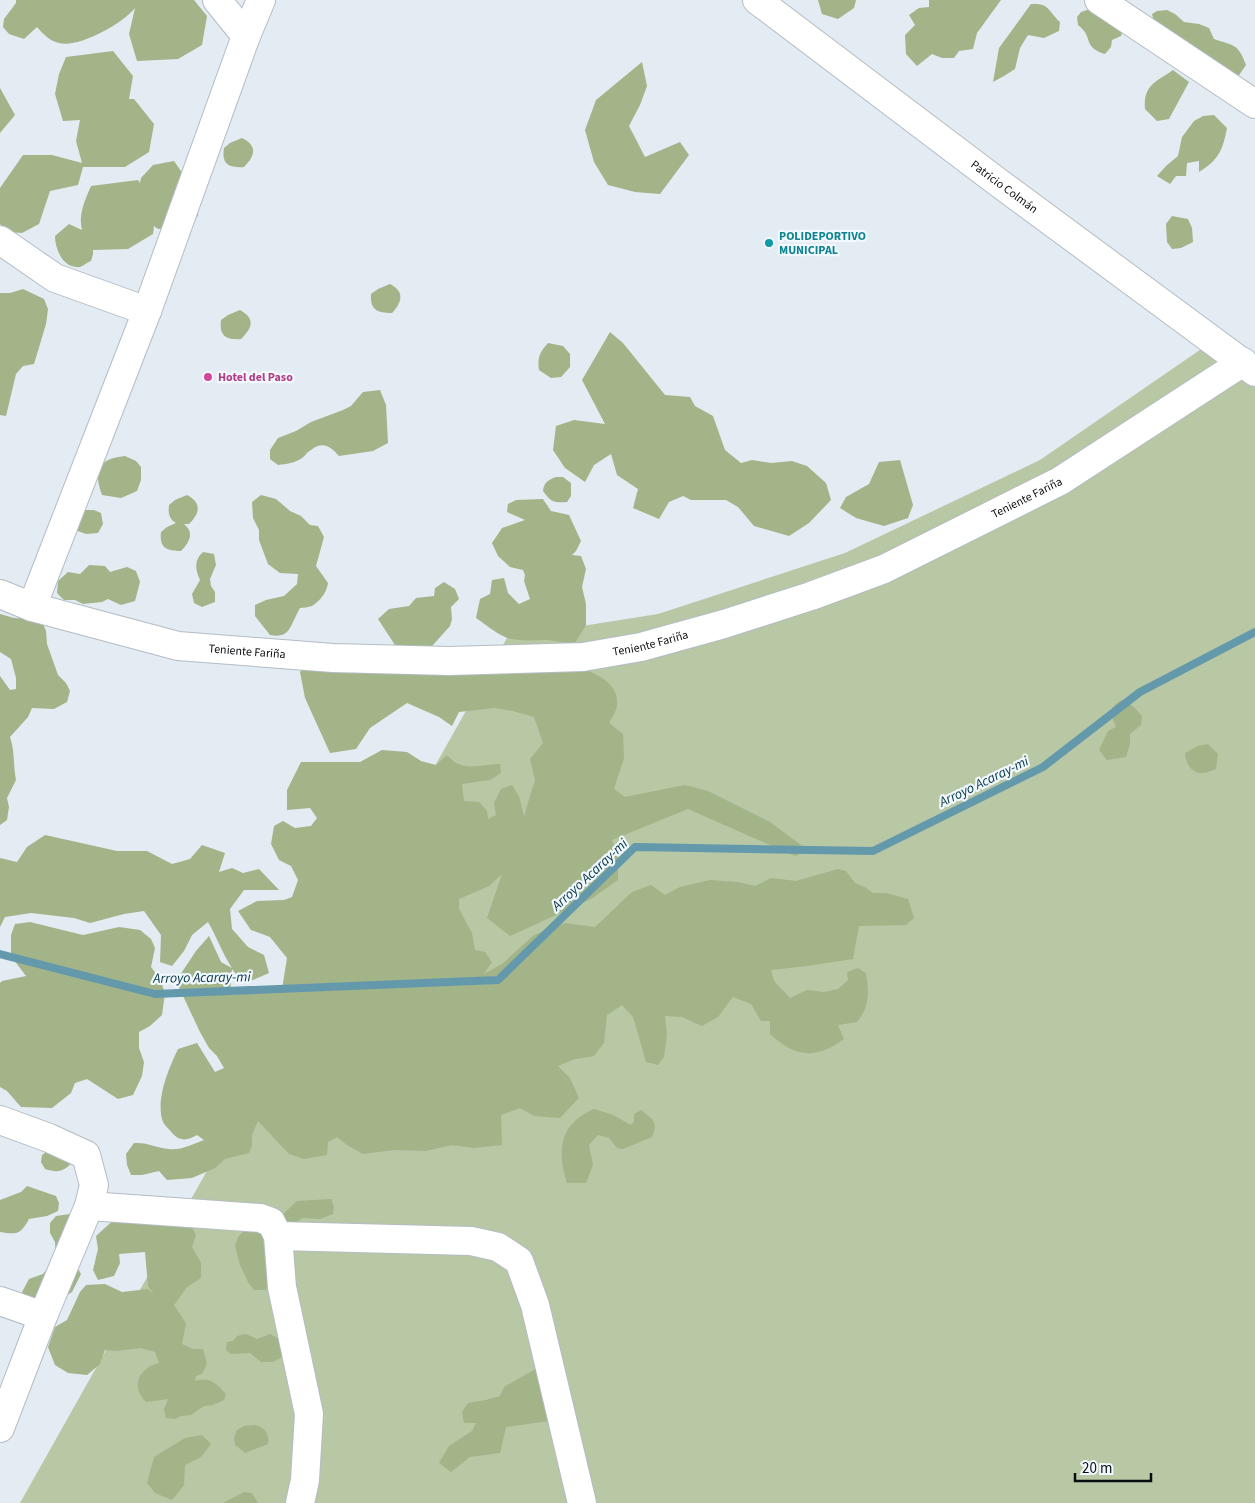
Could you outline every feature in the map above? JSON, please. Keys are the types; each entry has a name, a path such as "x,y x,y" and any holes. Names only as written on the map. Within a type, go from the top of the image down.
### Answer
{"street":[{"path":"217,0 246,36"},
{"path":"32,607 147,311 260,0"},
{"name":"Patricio Colmán","path":"757,0 784,8 995,180 1249,367"},
{"path":"1099,0 1255,104"},
{"path":"0,240 55,278 147,311"},
{"name":"Teniente Fariña","path":"0,594 32,607 178,646 333,658 449,661 583,657 641,648 724,624 884,569 1060,481 1249,367"},
{"path":"0,1120 49,1138 86,1155 94,1185 89,1206 43,1316 0,1428"},
{"path":"89,1206 260,1218 271,1222 278,1236 282,1287 310,1414 305,1480 300,1503"},
{"path":"278,1236 471,1241 498,1247 519,1262 535,1305 582,1503"},
{"path":"0,1301 43,1316"}],"green space":[{"path":"16,0 194,0 207,16 202,45 178,59 137,61 129,34 135,8 120,21 100,33 67,44 53,41 37,27 24,39 9,34 3,27 4,19 16,3"},
{"path":"818,0 856,0 854,8 838,19 822,14"},
{"path":"929,0 1001,0 977,33 973,49 959,51 954,58 942,58 932,54 917,66 906,54 905,35 915,25 909,15 919,8 929,7"},
{"path":"1031,4 1042,5 1048,8 1060,22 1059,31 1044,38 1028,35 1020,48 1015,69 993,82 999,48"},
{"path":"1090,9 1124,26 1121,36 1112,40 1111,47 1105,54 1093,48 1083,29 1078,25 1077,17 1081,12"},
{"path":"1167,10 1184,22 1199,24 1209,28 1214,39 1238,49 1246,65 1237,78 1213,68 1208,55 1181,42 1176,34 1162,32 1155,27 1152,14 1157,11"},
{"path":"113,51 133,76 129,99 134,99 154,124 149,152 125,167 83,167 78,185 50,191 39,224 22,233 8,232 0,224 0,188 23,155 52,155 82,163 76,141 80,120 63,121 55,94 59,74 66,57"},
{"path":"642,62 647,86 629,126 645,157 680,142 689,155 660,194 635,192 608,185 594,162 585,130 596,100"},
{"path":"1173,70 1189,82 1169,119 1157,121 1145,109 1146,94 1156,81"},
{"path":"0,88 15,115 0,133"},
{"path":"1214,115 1227,128 1222,148 1216,158 1199,172 1199,161 1187,163 1186,176 1176,176 1170,184 1157,176 1178,156 1182,137 1194,121 1203,116"},
{"path":"242,138 251,144 253,148 251,159 244,167 231,166 225,162 224,148"},
{"path":"174,161 196,193 198,216 180,227 158,229 154,226 153,234 128,249 93,250 91,261 80,267 69,265 61,257 58,252 55,236 69,224 82,230 81,219 84,202 91,186 138,180 140,183 141,178 153,165"},
{"path":"1172,216 1188,219 1192,228 1193,242 1181,248 1172,249 1167,242 1166,224"},
{"path":"390,284 398,290 400,301 392,313 378,311 373,307 371,294"},
{"path":"23,289 44,299 48,309 46,324 34,364 23,366 16,374 6,416 0,415 0,293 10,293"},
{"path":"240,310 250,320 250,327 241,339 228,338 221,330 221,320"},
{"path":"610,332 623,343 665,395 690,397 695,406 713,416 725,450 741,463 752,460 771,463 792,461 807,466 826,483 831,500 809,523 789,536 754,526 738,507 726,500 691,500 683,496 669,502 659,519 633,508 638,489 617,475 611,454 594,465 585,482 565,468 553,450 556,426 574,420 605,424 582,380"},
{"path":"548,343 563,346 570,354 570,367 561,377 551,378 539,370 538,362 540,355"},
{"path":"1210,343 1255,377 1255,1503 20,1503 507,638 658,614 845,553 1040,460"},
{"path":"380,390 386,405 388,443 373,451 339,456 329,447 323,445 315,447 299,460 281,465 270,459 270,450 278,438 351,406 363,392"},
{"path":"125,456 136,461 141,467 141,480 137,491 121,498 102,495 98,479 100,467 109,460"},
{"path":"900,460 913,505 908,518 884,526 856,518 840,508 846,497 869,484 879,462"},
{"path":"556,477 563,477 571,483 571,496 567,502 553,501 543,491 544,485"},
{"path":"187,495 195,501 198,508 193,520 189,524 184,524 189,531 190,538 181,551 168,549 161,542 161,532 176,523 170,516 169,505"},
{"path":"261,495 276,499 290,511 301,516 310,525 318,526 324,537 316,566 328,583 326,590 315,604 300,608 286,633 277,636 270,635 255,616 255,605 266,600 284,596 297,584 298,574 280,573 268,564 259,540 259,530 253,518 252,502"},
{"path":"543,499 551,511 569,515 581,541 572,555 581,556 586,569 582,587 586,604 586,625 575,643 510,639 497,633 476,618 480,599 490,594 492,580 504,578 508,593 519,604 530,599 524,581 525,575 523,570 510,567 498,556 492,543 502,528 525,520 507,512 508,504 516,500"},
{"path":"80,510 94,510 101,513 103,524 98,533 86,534 75,530"},
{"path":"203,552 214,554 216,565 210,579 211,586 215,592 215,602 202,607 194,603 192,594 200,580 196,565 198,558"},
{"path":"89,565 105,566 110,572 127,567 136,571 140,582 135,601 121,605 108,599 102,602 83,604 75,600 64,600 57,593 58,581 68,572 80,574"},
{"path":"444,582 455,589 459,599 451,607 452,619 450,626 433,645 423,651 406,652 395,645 378,619 389,609 409,606 416,598 434,596 435,588"},
{"path":"0,614 14,618 41,619 46,631 47,644 58,675 66,683 70,691 67,702 54,709 32,708 28,717 10,737 16,780 7,798 9,807 7,820 0,825 0,676 10,690 16,689 16,678 11,659 0,652"},
{"path":"311,656 581,667 594,673 611,685 617,697 617,707 609,723 623,734 624,758 614,789 625,797 685,785 708,791 770,822 801,845 802,853 795,856 688,809 612,840 618,854 618,880 591,899 510,936 487,918 502,874 489,886 459,899 459,909 472,933 475,950 485,952 492,962 484,974 502,964 534,935 565,923 595,927 632,892 651,885 665,895 680,887 710,880 738,882 755,886 771,878 796,881 838,869 846,871 855,883 873,893 886,893 908,899 914,918 906,925 859,926 853,959 771,970 774,981 790,998 807,990 824,992 838,989 848,980 847,972 858,968 866,973 868,999 861,1016 857,1022 838,1025 844,1039 824,1050 806,1053 797,1051 779,1042 770,1034 770,1021 761,1021 751,1004 733,997 718,1017 702,1026 682,1017 665,1016 667,1035 664,1057 658,1065 646,1062 633,1017 622,1005 607,1015 604,1043 594,1056 575,1059 558,1066 570,1078 579,1098 560,1118 534,1116 520,1108 501,1115 502,1145 474,1148 452,1145 426,1151 393,1150 363,1154 337,1137 328,1142 327,1155 304,1159 289,1154 258,1121 252,1135 252,1145 249,1153 225,1159 215,1168 192,1178 167,1180 159,1171 142,1175 131,1175 127,1165 126,1154 134,1143 178,1149 204,1140 197,1135 185,1139 176,1137 164,1124 161,1113 164,1084 178,1049 197,1043 215,1072 224,1068 200,1032 176,981 196,951 209,936 221,962 232,968 208,922 192,935 184,951 172,966 160,962 161,935 144,911 90,923 74,918 31,913 5,917 0,927 0,858 17,862 27,847 45,835 117,851 147,851 172,864 190,859 202,845 225,853 219,872 232,868 243,873 259,869 279,890 244,890 230,909 232,929 248,947 264,955 269,973 253,980 240,980 232,969 230,995 282,989 287,958 270,937 251,930 238,911 257,901 284,900 292,897 298,880 291,866 279,860 271,844 274,826 283,821 295,828 311,826 317,818 310,808 287,810 287,790 301,762 360,762 382,750 407,752 421,761 436,765 447,755 456,763 466,766 500,764 501,773 490,780 462,784 464,801 479,802 487,811 488,819 496,815 494,803 501,789 512,785 519,796 524,816 535,780 530,759 543,743 534,717 494,708 459,712 452,726 439,717 407,703 370,728 356,749 330,753 305,698 300,672"},
{"path":"1123,700 1134,707 1142,716 1141,725 1130,734 1130,744 1126,757 1107,760 1099,750 1108,731 1116,727 1112,717 1112,708"},
{"path":"1208,744 1218,754 1216,769 1203,773 1196,772 1189,765 1185,753 1198,746"},
{"path":"30,922 83,935 119,927 140,930 151,939 155,948 151,967 160,979 165,993 162,1015 150,1026 139,1032 139,1048 144,1062 142,1076 133,1095 118,1099 87,1079 75,1083 71,1093 52,1108 21,1107 7,1091 0,1087 0,983 26,976 11,956 11,935 15,924"},
{"path":"594,1109 613,1115 631,1125 634,1121 634,1114 641,1110 653,1121 654,1132 652,1137 623,1149 617,1148 609,1138 598,1135 589,1145 593,1165 586,1183 567,1183 562,1160 562,1149 567,1130 582,1115"},
{"path":"51,1149 73,1161 61,1171 45,1169 41,1162 42,1155"},
{"path":"27,1186 56,1196 59,1203 58,1211 47,1216 29,1219 18,1232 0,1232 0,1200 21,1192"},
{"path":"331,1199 334,1207 333,1214 320,1219 302,1218 296,1223 272,1264 266,1290 254,1290 240,1265 235,1246 238,1237 248,1227 282,1215 297,1201"},
{"path":"70,1214 76,1220 66,1247 81,1274 72,1292 61,1299 30,1301 22,1292 29,1279 43,1274 56,1258 55,1242 50,1233 50,1223 56,1216"},
{"path":"117,1217 191,1226 196,1235 192,1247 201,1263 201,1278 187,1287 174,1305 186,1323 182,1344 193,1349 203,1349 207,1364 202,1374 196,1376 195,1381 209,1380 216,1384 226,1394 224,1400 213,1405 204,1406 191,1415 175,1419 166,1418 164,1409 168,1399 146,1402 138,1390 139,1378 142,1373 152,1365 159,1363 155,1352 141,1348 116,1351 105,1350 100,1364 87,1375 68,1373 55,1365 48,1347 55,1327 67,1320 80,1292 86,1285 105,1284 122,1292 148,1289 154,1295 148,1286 145,1252 119,1254 120,1263 114,1276 98,1280 93,1270 98,1249 96,1236"},
{"path":"246,1334 257,1339 270,1334 281,1340 286,1355 273,1362 261,1362 250,1353 231,1354 226,1350 227,1342 233,1341 237,1336"},
{"path":"541,1366 579,1427 563,1419 506,1427 500,1453 470,1457 451,1472 439,1463 449,1446 472,1431 476,1423 464,1423 462,1412 468,1403 500,1396 504,1387"},
{"path":"256,1425 266,1432 268,1444 245,1453 235,1445 234,1438 237,1430 244,1426"},
{"path":"202,1435 211,1444 201,1457 185,1465 184,1485 172,1500 155,1493 147,1483 154,1457 185,1438"},
{"path":"244,1492 252,1493 258,1503 223,1503"}],"waterway":[{"name":"Arroyo Acaray-mi","path":"0,954 155,994 498,980 635,847 873,851 1043,767 1140,692 1255,632"}],"place":[{"name":"POLIDEPORTIVO MUNICIPAL","path":"769,243"},
{"name":"Hotel del Paso","path":"208,377"}]}
